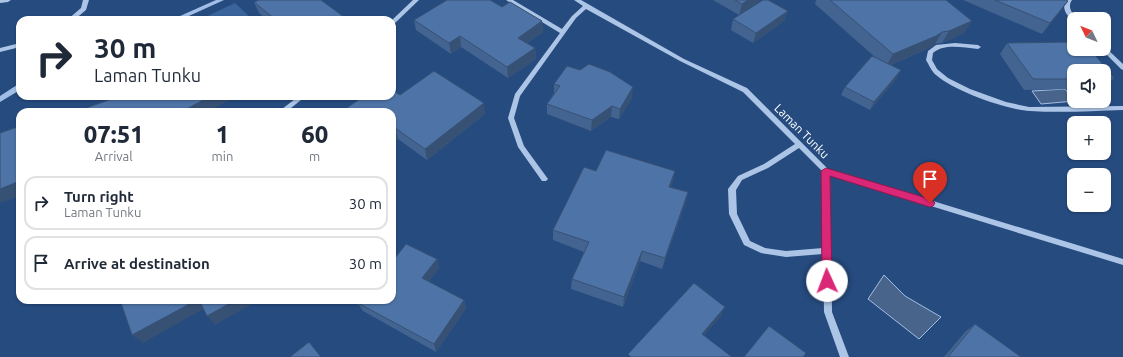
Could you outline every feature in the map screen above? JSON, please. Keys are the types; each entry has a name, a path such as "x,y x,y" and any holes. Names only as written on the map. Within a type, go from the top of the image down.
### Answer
{"street":[{"path":"0,1 8,0"},
{"path":"75,16 84,9 86,0"},
{"path":"396,19 416,0"},
{"path":"508,0 564,32"},
{"name":"Laman Tunku","path":"577,0 682,60 745,90 826,171 1123,262"},
{"path":"1068,12 1067,2 1069,0"},
{"path":"544,179 522,147 510,118 517,96 574,17 586,6"},
{"path":"978,47 955,45 938,46 930,52 929,60 936,72 956,84 1014,107 1029,110 1123,108"},
{"path":"0,50 16,46"},
{"path":"1111,56 1123,68"},
{"path":"287,108 298,100"},
{"path":"800,144 766,166 740,178 732,189 733,214 747,243 764,251 786,254 826,251"},
{"path":"826,171 828,312 845,357"}],"shaded area":[{"path":"235,3 249,16 207,16"},
{"path":"1065,89 1067,91 1067,102 1041,104 1032,91"},
{"path":"884,275 905,296 941,317 919,339 868,299"}],"building":[{"path":"259,0 321,0 343,16 271,16 254,2"},
{"path":"447,0 490,0 502,7 510,2 542,21 518,38 535,48 507,67 460,36 449,43 414,20"},
{"path":"735,0 748,0 742,4"},
{"path":"763,0 768,0 788,11 756,33 733,19"},
{"path":"830,0 946,0 972,21 949,31 942,32 893,54"},
{"path":"995,0 1066,0 1068,1 1050,23"},
{"path":"1067,42 1067,56 1096,56 1102,64 1067,64 1067,79 1033,79 1007,43"},
{"path":"872,56 901,70 874,102 845,87"},
{"path":"589,64 610,72 633,87 620,109 612,106 592,120 547,104 560,86 554,84 567,66 580,70"},
{"path":"434,71 484,103 425,149 396,129 396,108 347,108 358,100 396,100 396,92 400,95"},
{"path":"109,100 204,100 188,108 86,108"},
{"path":"16,127 16,183 0,189 0,133"},
{"path":"606,150 675,171 669,187 688,192 665,258 642,251 624,297 572,279 589,242 553,230 584,167 596,171"},
{"path":"406,244 437,259 422,278 464,300 434,344 360,304 396,304 396,257"},
{"path":"694,283 725,307 702,334 732,357 631,357 628,354"},
{"path":"121,304 190,304 132,335"},
{"path":"201,304 229,304 207,316"},
{"path":"975,324 1021,357 948,357"},
{"path":"769,326 806,353 803,357 744,357"},
{"path":"309,342 321,357 290,357"}],"waterway":[{"path":"183,16 221,0"},
{"path":"0,99 16,89"}],"route":[{"path":"827,281 826,171 930,203"}]}
